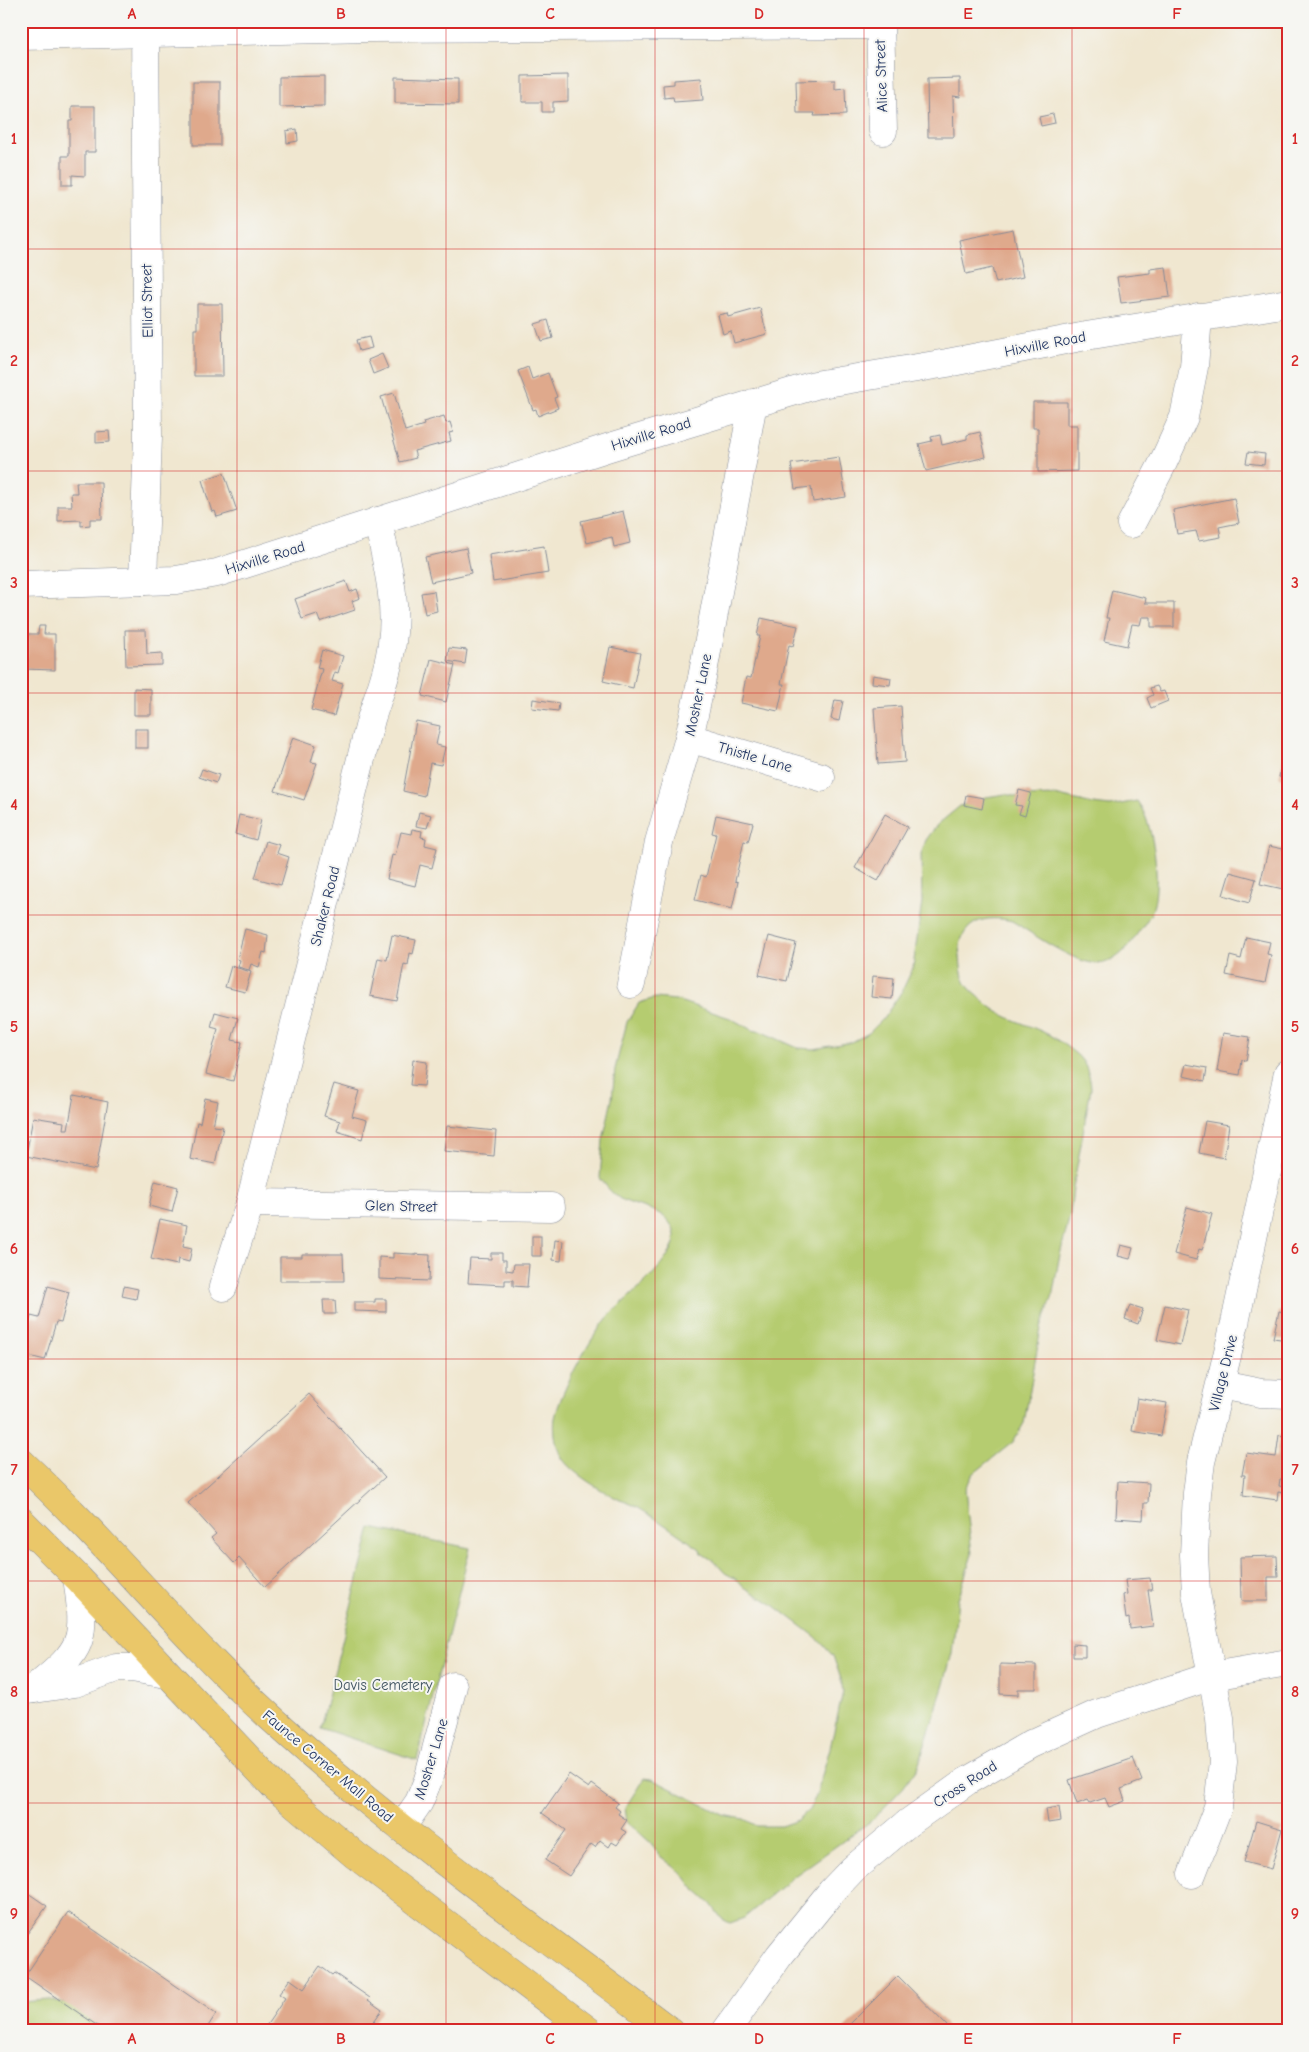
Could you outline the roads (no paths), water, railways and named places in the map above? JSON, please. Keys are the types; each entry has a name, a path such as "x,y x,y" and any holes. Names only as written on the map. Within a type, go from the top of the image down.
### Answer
{"main road":[{"name":"Faunce Corner Mall Road","path":"21,1462 94,1534 236,1686 343,1782 670,2031"},
{"path":"21,1521 77,1577 254,1766 302,1811 355,1855 589,2031"}],"street":[{"path":"21,36 145,27 369,24 880,23"},
{"name":"Alice Street","path":"880,23 883,131"},
{"name":"Elliot Street","path":"143,581 148,436 145,27"},
{"name":"Hixville Road","path":"21,585 192,578 217,572 753,403 823,383 947,363 1086,336 1288,303"},
{"path":"1131,524 1184,418 1194,367 1198,318"},
{"name":"Mosher Lane","path":"631,984 659,842 689,738 714,618 753,403"},
{"name":"Shaker Road","path":"223,1287 250,1204 372,720 388,667 392,640 392,609 388,569 378,521"},
{"name":"Thistle Lane","path":"689,738 821,777"},
{"name":"Village Drive","path":"1192,1874 1213,1822 1222,1785 1223,1740 1197,1602 1194,1524 1201,1462 1221,1384 1288,1073"},
{"name":"Glen Street","path":"250,1204 551,1207"},
{"path":"1221,1384 1255,1392 1288,1394"},
{"path":"27,1691 67,1660 79,1640 82,1623 77,1577"},
{"name":"Cross Road","path":"726,2031 779,1956 831,1892 880,1845 938,1801 999,1762 1065,1728 1097,1714 1212,1676 1288,1663"},
{"path":"27,1691 75,1683 116,1668 132,1668 166,1674"},
{"name":"Mosher Lane","path":"401,1828 416,1808 426,1788 453,1686"}],"park label":[{"name":"Davis Cemetery","path":"383,1685"}]}
